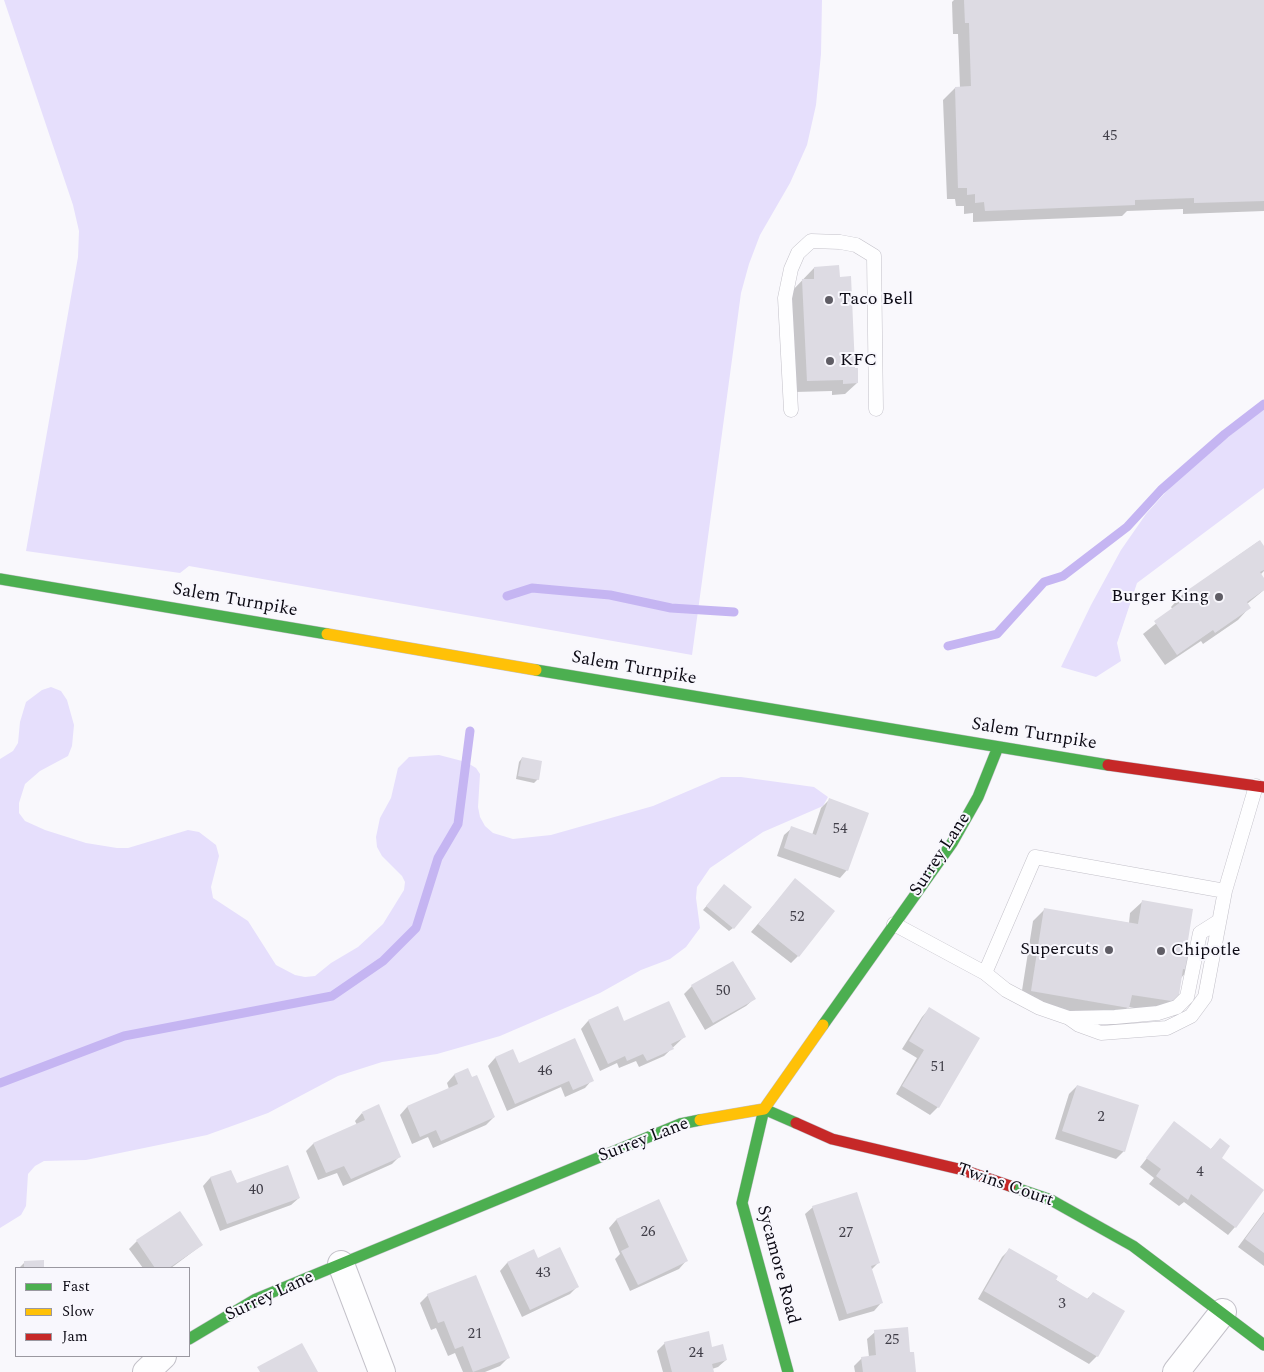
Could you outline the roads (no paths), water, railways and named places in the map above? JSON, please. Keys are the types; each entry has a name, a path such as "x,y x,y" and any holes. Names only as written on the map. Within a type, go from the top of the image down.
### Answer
{"street":[{"name":"Salem Turnpike","path":"0,579 998,747 1260,787"},
{"name":"Surrey Lane","path":"190,1338 256,1299 680,1124 764,1109 952,843 978,797 998,747"},
{"name":"Twins Court","path":"764,1109 832,1139 963,1170 1051,1200 1133,1246 1223,1312 1264,1345"},
{"name":"Sycamore Road","path":"764,1109 742,1203 788,1372"},
{"path":"341,1264 382,1372"},
{"path":"1176,1372 1223,1312"},
{"path":"146,1372 162,1357"}],"lane":[{"path":"792,410 785,298 791,269 798,253 811,241 840,242 856,245 874,256 876,409"},
{"path":"894,924 984,973 1006,990 1032,1004 1069,1018 1115,1017 1158,1013 1177,1007 1187,997 1200,933 1219,921 1225,891 1260,787"},
{"path":"984,973 1035,857 1225,891"}],"waterway":[{"path":"948,646 997,634 1044,582 1063,576 1127,527 1161,490 1225,434 1264,404"},
{"path":"507,596 532,588 610,595 671,608 734,612"},
{"path":"0,1083 124,1036 332,996 383,961 416,928 438,858 458,824 470,731"}],"place":[{"name":"Taco Bell","path":"829,300"},
{"name":"KFC","path":"830,361"},
{"name":"Burger King","path":"1219,597"},
{"name":"Supercuts","path":"1109,950"},
{"name":"Chipotle","path":"1161,951"}]}
